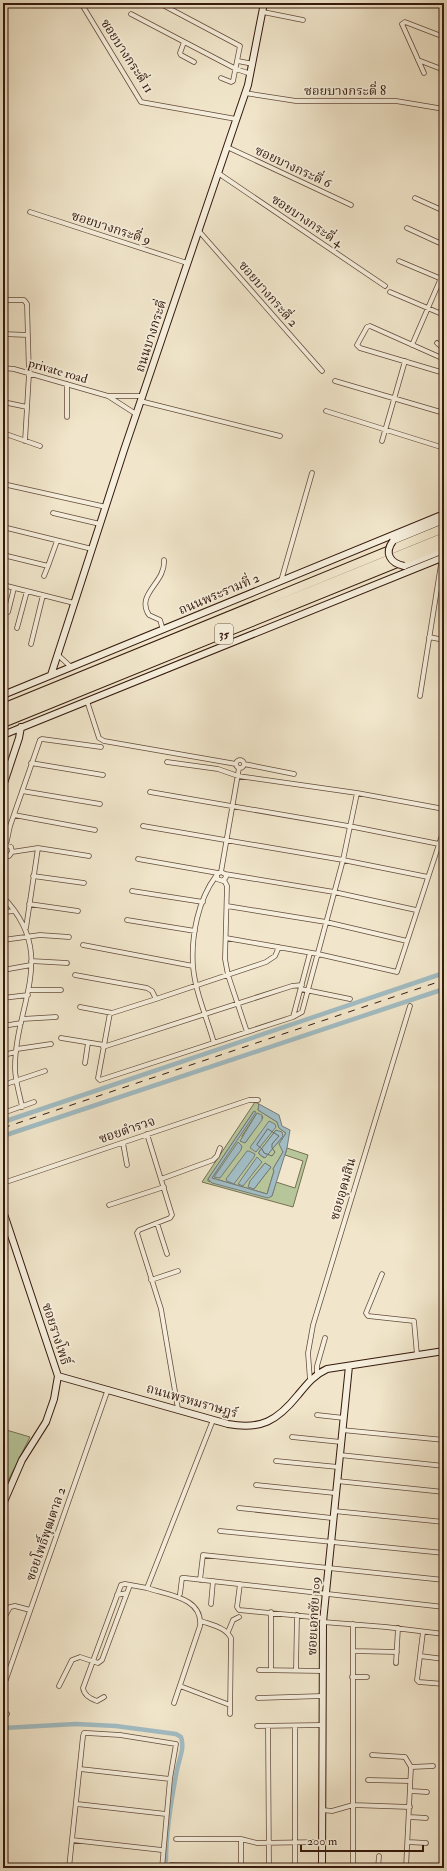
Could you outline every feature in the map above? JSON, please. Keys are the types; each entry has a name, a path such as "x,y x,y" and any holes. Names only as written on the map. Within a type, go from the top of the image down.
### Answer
{"highway":[{"path":"3,708 444,527"},
{"name":"ถนนพระรามที่ 2","path":"3,705 444,527"},
{"path":"3,716 444,537"},
{"name":"35","path":"3,723 444,544"}],"street":[{"name":"ซอยบางกระดี่ 11","path":"81,3 141,102 236,119"},
{"path":"159,3 240,46 233,81 231,82 221,78"},
{"name":"ถนนบางกระดี่","path":"51,675 141,398 245,93 251,74 264,3"},
{"path":"263,12 302,20"},
{"path":"132,14 236,69 251,74"},
{"path":"424,73 404,32 402,24 405,22 444,37"},
{"path":"184,42 180,53 194,62"},
{"path":"418,60 444,70"},
{"path":"238,61 253,64"},
{"name":"ซอยบางกระดี่ 8","path":"245,93 296,102 396,101 444,109"},
{"name":"ซอยบางกระดี่ 6","path":"227,147 351,206"},
{"name":"ซอยบางกระดี่ 4","path":"218,173 385,286"},
{"path":"416,198 444,211"},
{"name":"ซอยบางกระดี่ 9","path":"30,212 187,263"},
{"path":"407,228 444,245"},
{"name":"ซอยบางกระดี่ 2","path":"198,230 322,371"},
{"path":"399,260 442,279"},
{"path":"412,345 442,279 444,271"},
{"path":"390,292 444,315"},
{"path":"3,300 24,300 26,302 28,374 25,441"},
{"path":"437,343 444,349 443,358 370,326 358,342 358,346 360,348 444,373"},
{"path":"3,334 28,335"},
{"path":"382,441 406,361"},
{"name":"private road","path":"3,368 14,369 108,396"},
{"path":"335,381 444,414"},
{"path":"66,384 67,417"},
{"path":"108,396 128,396 141,398 280,436"},
{"path":"108,396 136,414"},
{"path":"124,406 128,396"},
{"path":"3,402 27,407"},
{"path":"326,411 444,448"},
{"path":"3,433 40,446"},
{"path":"281,581 312,473"},
{"path":"3,484 106,507"},
{"path":"53,513 100,524"},
{"name":"ถนนพระรามที่ 2","path":"3,695 444,514"},
{"path":"444,520 393,541 388,552 393,562 404,566 444,550"},
{"path":"3,527 92,549"},
{"path":"44,576 57,541"},
{"path":"3,555 48,566"},
{"path":"420,696 443,558"},
{"name":"35","path":"3,735 443,558"},
{"path":"163,630 160,620 150,615 145,604 146,597 161,577 164,560"},
{"path":"3,591 4,585 74,603"},
{"path":"8,612 14,588"},
{"path":"17,628 27,591"},
{"path":"31,644 43,595"},
{"path":"429,637 444,640"},
{"path":"58,655 71,667"},
{"path":"87,701 99,738 104,741 236,764 239,768 238,776 227,840 218,880 224,880"},
{"path":"3,786 21,728"},
{"path":"12,852 11,847 4,845 31,763 41,739 101,748"},
{"path":"236,764 240,760 244,764 294,774"},
{"path":"167,762 218,769 238,776 357,793 444,808"},
{"path":"31,763 103,776"},
{"path":"239,768 244,764"},
{"path":"22,791 100,804"},
{"path":"150,792 439,844"},
{"path":"110,1013 98,1078 100,1080 293,1017 302,1012 343,860 357,793"},
{"path":"14,815 95,830"},
{"path":"143,826 343,860 428,877"},
{"path":"226,938 318,954 396,973 444,828"},
{"path":"26,929 28,904 38,848"},
{"path":"3,856 9,856 12,852 38,848 89,856"},
{"path":"138,859 334,892 416,910"},
{"path":"220,873 228,886 225,959 228,975 247,1032"},
{"path":"214,1043 193,966 198,911 209,885 220,873"},
{"path":"33,876 84,883"},
{"path":"132,891 203,902"},
{"path":"3,897 15,911 26,929 31,963 28,992 16,1051 15,1069 22,1107"},
{"path":"28,904 78,911"},
{"path":"227,906 326,922 407,941"},
{"path":"3,912 15,911"},
{"path":"127,920 195,931"},
{"path":"3,940 28,936 69,937"},
{"path":"83,945 193,966"},
{"path":"80,1007 110,1013 270,960 275,956 279,947"},
{"path":"293,1017 310,953"},
{"path":"3,970 31,963 67,963"},
{"path":"75,975 148,988 152,991 156,999"},
{"path":"61,1038 103,1046 238,1005 296,984 308,991 350,999"},
{"path":"3,998 28,992 61,990"},
{"name":"ซอยอุดมสิน","path":"310,1380 308,1353 313,1325 410,1006"},
{"path":"3,1026 21,1021 56,1017"},
{"path":"85,1063 88,1043"},
{"path":"3,1055 50,1044"},
{"path":"3,1085 45,1071"},
{"name":"ซอยตำรวจ","path":"3,1183 249,1100 258,1100"},
{"path":"3,1113 34,1102"},
{"path":"147,1134 172,1215 170,1218 137,1232 163,1321 178,1409"},
{"path":"123,1143 127,1165"},
{"path":"162,1179 213,1160 217,1156 220,1148"},
{"path":"109,1205 164,1187"},
{"name":"ซอยรางโพธิ์","path":"3,1211 58,1376 54,1399 46,1422 22,1460 3,1504"},
{"path":"157,1223 167,1254"},
{"path":"151,1280 178,1271"},
{"path":"382,1274 366,1313 368,1316 414,1321 417,1355"},
{"path":"317,1374 317,1366 325,1338"},
{"name":"ถนนพรหมราษฎร์","path":"58,1376 213,1420 238,1426 256,1427 263,1425 286,1408 310,1380 317,1374 327,1369 444,1351"},
{"name":"ซอยเอกชัย 109","path":"322,1868 323,1620 332,1518 349,1366"},
{"name":"ซอยโพธิ์พุฒตาล 2","path":"4,1685 108,1389"},
{"path":"317,1415 344,1418"},
{"path":"146,1588 213,1420"},
{"path":"342,1430 444,1440"},
{"path":"292,1437 341,1442"},
{"path":"340,1455 444,1466"},
{"path":"276,1461 338,1467"},
{"path":"336,1481 444,1492"},
{"path":"256,1485 335,1493"},
{"path":"239,1508 332,1518"},
{"path":"334,1510 444,1522"},
{"path":"220,1531 444,1553"},
{"path":"200,1580 204,1555 444,1580"},
{"path":"180,1594 182,1578 444,1608"},
{"path":"211,1604 213,1581"},
{"path":"104,1697 97,1701 92,1700 83,1691 92,1662 122,1584 146,1588 182,1599 195,1606 201,1621 174,1703"},
{"path":"240,1584 238,1608 353,1624 444,1634"},
{"path":"59,1686 72,1660 80,1658 98,1663 102,1660 130,1585"},
{"path":"117,1595 127,1593"},
{"path":"3,1620 10,1607 15,1606 30,1610"},
{"path":"271,1612 271,1670"},
{"path":"296,1670 297,1615"},
{"path":"228,1632 233,1620 239,1617"},
{"path":"201,1621 220,1627 228,1632 231,1638 230,1714"},
{"path":"353,1624 353,1868"},
{"path":"396,1663 398,1628"},
{"path":"423,1632 418,1681 444,1684"},
{"path":"353,1651 396,1652"},
{"path":"420,1656 444,1659"},
{"path":"259,1670 322,1671"},
{"path":"352,1677 367,1677"},
{"path":"180,1686 230,1705"},
{"path":"258,1698 322,1696"},
{"path":"257,1726 322,1726"},
{"path":"268,1726 269,1868"},
{"path":"294,1726 295,1868"},
{"path":"69,1868 84,1734 120,1735 176,1744 170,1778 162,1850 162,1868"},
{"path":"372,1754 405,1757 411,1767 410,1817 406,1868"},
{"path":"411,1767 433,1766"},
{"path":"80,1769 170,1778"},
{"path":"368,1780 410,1781"},
{"path":"411,1791 427,1792"},
{"path":"77,1804 166,1814"},
{"path":"322,1810 338,1809 353,1804 410,1807"},
{"path":"410,1817 426,1818"},
{"path":"176,1839 241,1840 269,1843 322,1842"},
{"path":"72,1840 162,1850"},
{"path":"171,1865 242,1867 241,1840"},
{"path":"408,1842 426,1843"},
{"path":"378,1868 379,1856"}],"green space":[{"path":"255,1102 259,1104 258,1110 277,1122 279,1128 286,1133 280,1144 283,1152 273,1169 274,1171 267,1194 212,1178 254,1111 208,1181 272,1196 276,1182 295,1188 303,1161 285,1155 287,1148 308,1155 293,1207 202,1182","holes":["257,1113 263,1117 245,1143 242,1136","276,1130 282,1138 264,1158 259,1154","265,1163 271,1167 254,1189 249,1183"]},
{"path":"3,1429 30,1437 3,1491"}],"water":[{"path":"259,1104 279,1115 282,1126 290,1130 287,1148 272,1196 268,1198 212,1183 208,1179 254,1111 256,1112 212,1178 267,1194 274,1171 273,1169 283,1152 279,1144 286,1133 279,1128 277,1122 258,1110"},
{"path":"257,1113 262,1115 262,1120 245,1143 240,1141"},
{"path":"269,1121 275,1124 276,1127 256,1152 250,1148"},
{"path":"276,1130 282,1132 283,1136 265,1158 259,1154 259,1152"},
{"path":"238,1142 242,1146 241,1150 220,1178 214,1177"},
{"path":"247,1151 255,1154 254,1157 234,1184 227,1181 226,1179"},
{"path":"257,1157 262,1162 243,1186 238,1184"},
{"path":"265,1163 271,1167 254,1189 248,1187 250,1181"}],"waterway":[{"path":"3,1122 444,973"},
{"path":"3,1136 444,989"},
{"path":"3,1728 76,1724 116,1726 176,1734 181,1737 182,1749 175,1782 166,1844 166,1868"}],"railway":[{"path":"3,1128 444,980"}]}
